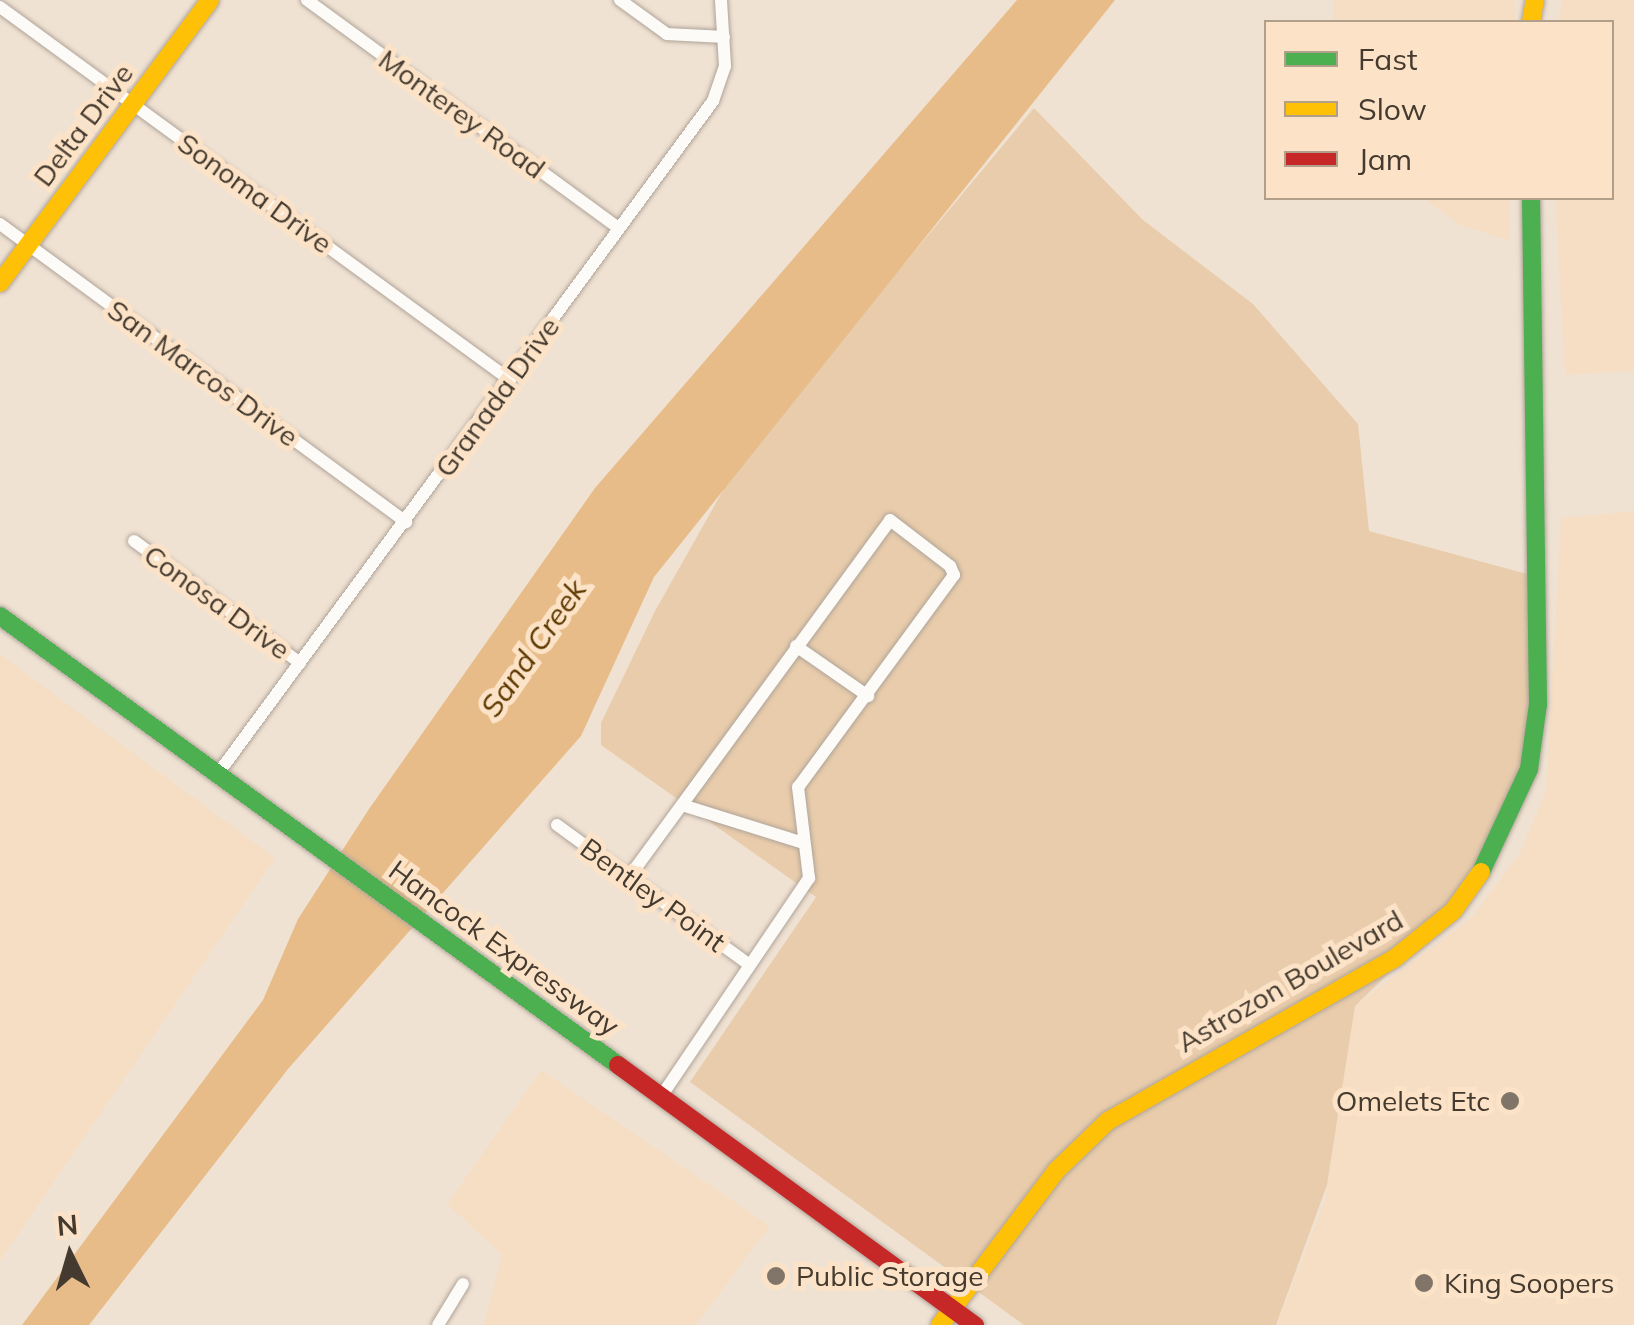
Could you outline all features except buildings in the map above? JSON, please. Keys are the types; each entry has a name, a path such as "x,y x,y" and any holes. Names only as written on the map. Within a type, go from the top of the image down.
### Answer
{"main road":[{"name":"Delta Drive","path":"0,283 210,0"},
{"name":"Astrozon Boulevard","path":"940,1325 1057,1170 1108,1122 1395,958 1453,911 1498,848 1525,783 1538,704 1531,200"},
{"name":"Hancock Expressway","path":"0,616 975,1325"}],"street":[{"name":"Monterey Road","path":"306,0 618,228"},
{"path":"620,0 667,34 724,37"},
{"name":"Granada Drive","path":"217,776 722,86 724,37 720,0"},
{"name":"Sonoma Drive","path":"0,7 510,380"},
{"name":"San Marcos Drive","path":"0,224 406,522"},
{"name":"Bentley Point","path":"661,1097 809,878 800,842 798,788 954,575 890,520 796,646"},
{"name":"Conosa Drive","path":"134,541 300,664"},
{"path":"629,877 796,646 868,696"},
{"path":"682,805 800,842"},
{"name":"Bentley Point","path":"557,825 750,964"},
{"path":"438,1325 463,1284"}],"shaded area":[{"path":"1333,0 1515,0 1515,20 1333,20"},
{"path":"1562,0 1634,0 1634,371 1565,375 1555,200 1614,200 1614,20 1558,20"},
{"path":"1034,108 1143,220 1253,304 1358,424 1369,531 1538,577 1529,769 1498,848 1453,911 1355,1006 1327,1185 1276,1325 1024,1325 690,1082 816,897 601,745 601,723 655,611 739,462"},
{"path":"1426,200 1509,200 1510,241 1460,225"},
{"path":"1634,511 1634,1325 1277,1325 1325,1200 1355,1006 1471,918 1520,853 1546,790 1561,518"},
{"path":"0,654 275,858 0,1261"},
{"path":"541,1070 770,1226 696,1325 484,1325 502,1255 447,1204"}],"water":[{"name":"Sand Creek","path":"1017,0 1115,0 654,577 581,736 288,1069 89,1325 22,1325 263,1000 298,919 369,809 595,488"}],"traffic: fast":[{"path":"1481,872 1529,769 1538,704 1531,200"},
{"path":"0,616 618,1065"}],"traffic: slow":[{"path":"0,283 210,0"},
{"path":"1531,20 1535,0"},
{"path":"940,1325 1057,1170 1108,1121 1395,958 1453,911 1481,872"}],"traffic: jam":[{"path":"618,1065 975,1325"}],"place":[{"name":"Omelets Etc","path":"1510,1101"},
{"name":"Public Storage","path":"776,1276"},
{"name":"King Soopers","path":"1424,1283"}]}
